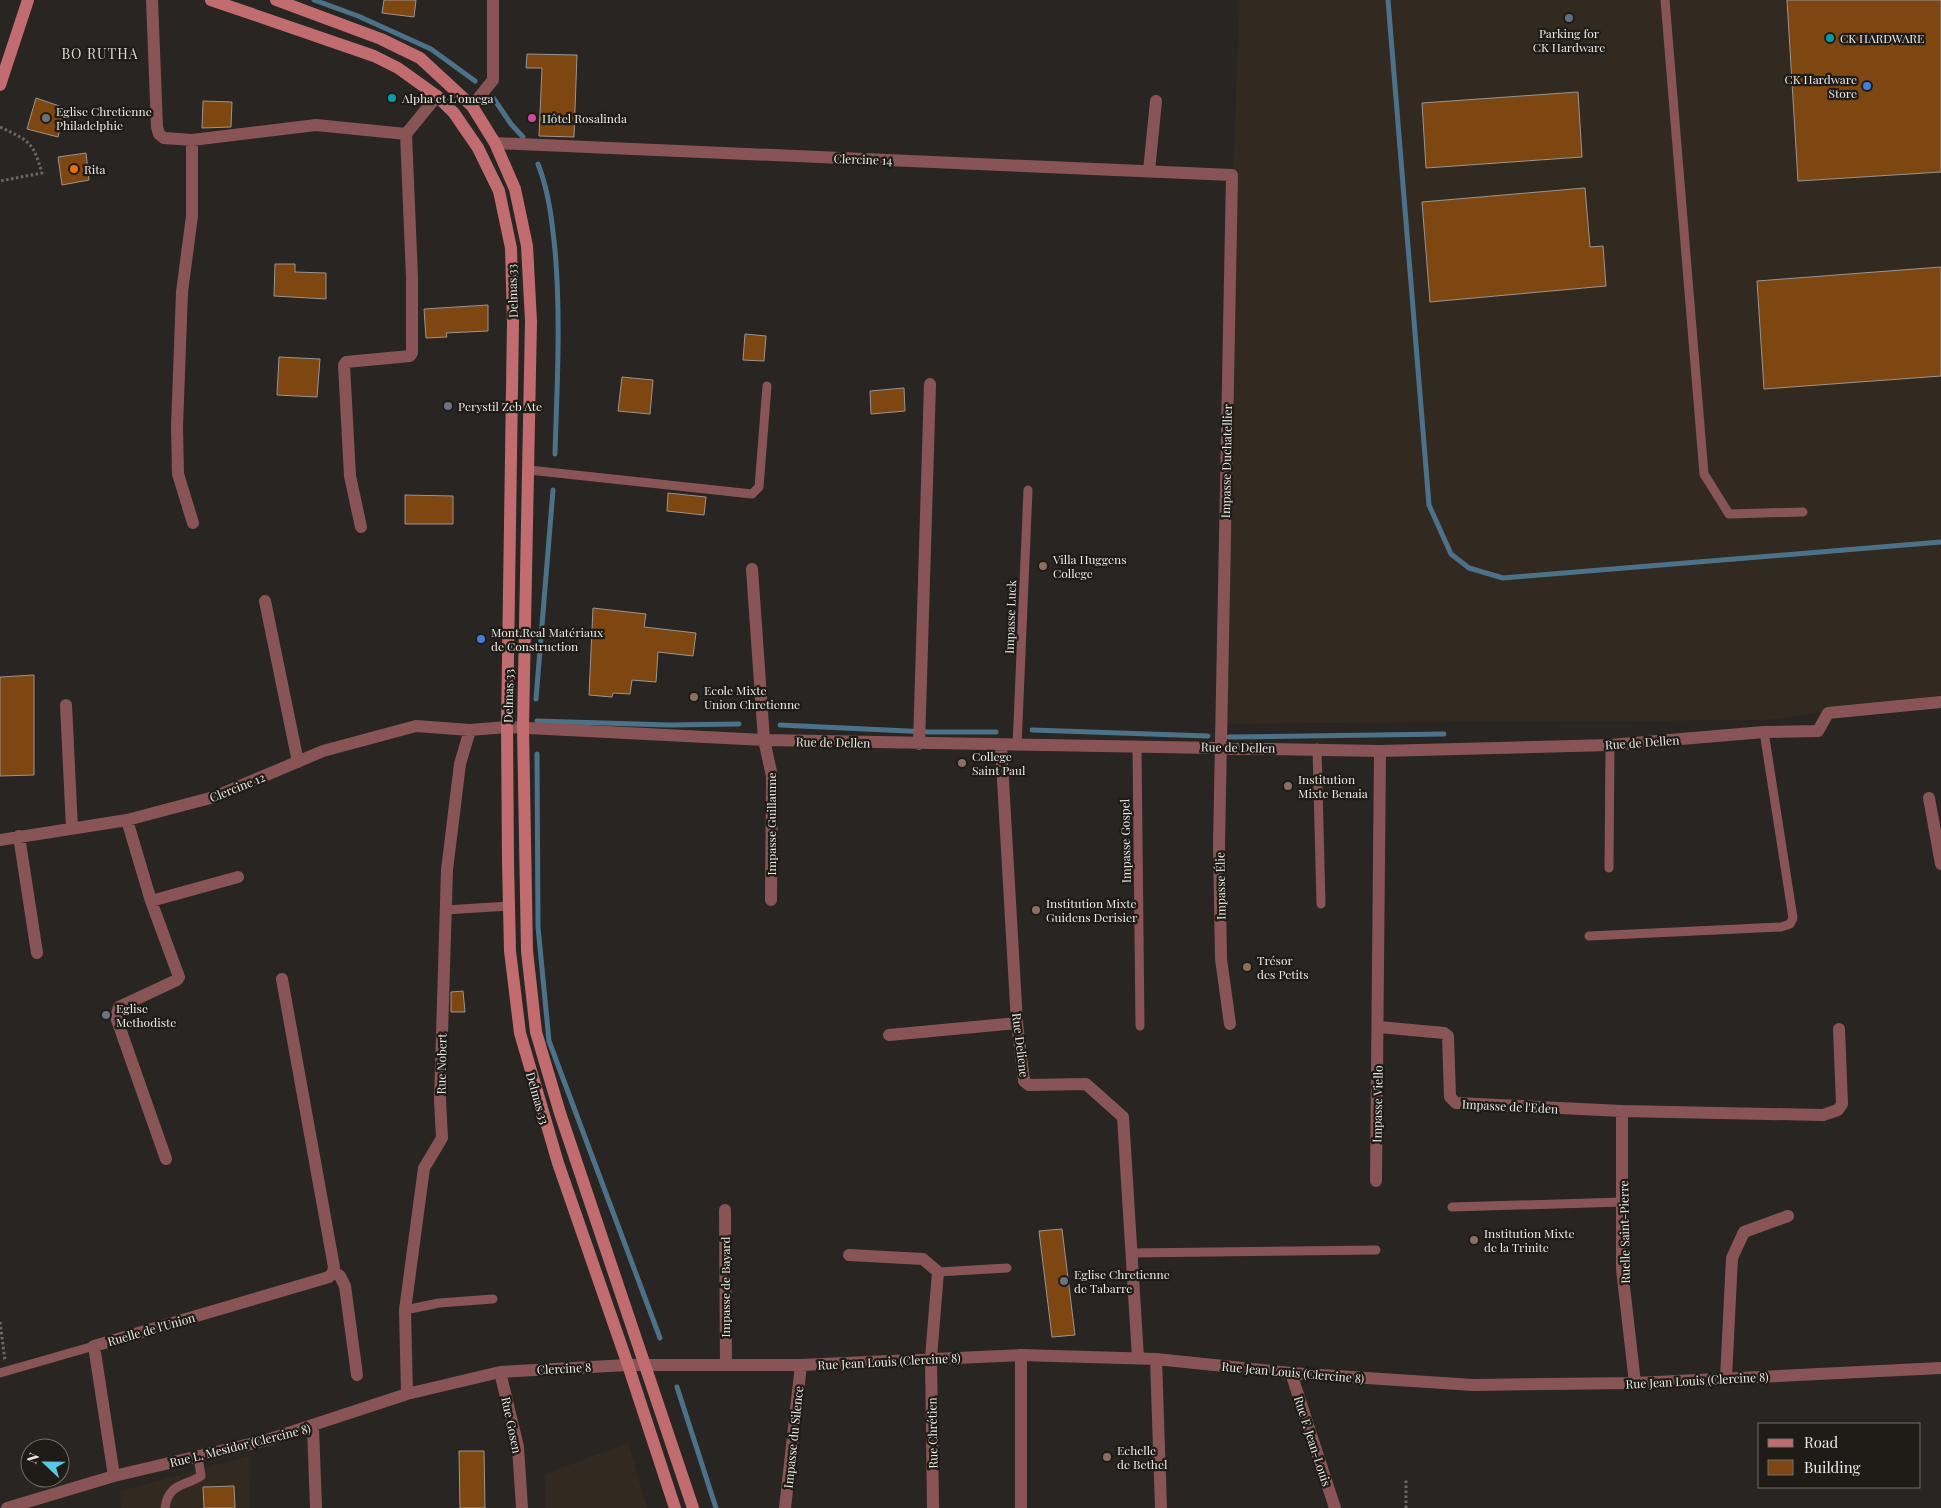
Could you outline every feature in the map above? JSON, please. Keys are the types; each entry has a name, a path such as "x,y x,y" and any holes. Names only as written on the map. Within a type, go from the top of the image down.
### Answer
{"main road":[{"path":"0,85 28,0"},
{"name":"Delmas 33","path":"211,0 374,56 398,68 437,96 454,113 478,148 499,191 511,248 513,321 507,727 510,951 520,1033 558,1163 675,1508"},
{"name":"Delmas 33","path":"276,0 381,39 420,58 472,106 495,143 515,189 528,246 531,321 523,727 527,952 536,1032 560,1113 693,1508"}],"street":[{"path":"152,0 159,134 164,138 192,140 316,125 406,134"},
{"path":"472,106 493,80 493,0"},
{"path":"361,527 350,476 344,365 346,362 410,356 412,352 412,277 406,134 437,96"},
{"path":"1149,171 1156,101"},
{"path":"192,140 192,216 182,292 177,427 178,474 193,523"},
{"name":"Clercine 14","path":"495,143 1232,175"},
{"name":"Impasse Duchatellier","path":"1220,747 1232,175"},
{"path":"919,744 930,384"},
{"name":"Impasse Guillaume","path":"752,569 764,740 772,776 771,900"},
{"path":"265,601 298,762"},
{"name":"Rue de Dellen","path":"507,727 764,740 1001,746 1318,748 1380,751 1610,745 1764,732 1818,731 1828,713 1941,702"},
{"path":"66,705 72,828"},
{"name":"Clercine 12","path":"0,840 127,820 214,797 323,751 416,726 470,730 507,727"},
{"name":"Rue Nobert","path":"407,1394 405,1310 424,1168 442,1138 440,1100 447,870 460,764 470,730"},
{"name":"Rue Deliene","path":"1001,746 1017,1023 1026,1084 1086,1084 1122,1116 1138,1358"},
{"name":"Impasse Élie","path":"1220,747 1221,959 1230,1024"},
{"path":"1379,1027 1380,751"},
{"path":"1930,798 1938,826 1941,864"},
{"path":"127,820 151,901 179,977 177,980 119,1007 116,1012 166,1158"},
{"path":"19,836 37,953"},
{"path":"151,901 238,877"},
{"path":"282,979 334,1267 333,1272 340,1276 345,1286 357,1375"},
{"path":"889,1035 1017,1023"},
{"name":"Impasse de l'Eden","path":"1379,1027 1444,1032 1448,1036 1450,1097 1456,1103 1622,1111 1823,1115 1838,1110 1842,1104 1839,1029"},
{"name":"Impasse Viello","path":"1376,1181 1379,1027"},
{"name":"Ruelle Saint-Pierre","path":"1622,1111 1622,1269 1635,1383"},
{"name":"Impasse de Bayard","path":"725,1210 726,1365"},
{"path":"1726,1378 1732,1258 1744,1232 1788,1216"},
{"path":"849,1255 923,1259 938,1272"},
{"name":"Ruelle de l'Union","path":"114,1476 94,1346 329,1277 333,1272"},
{"name":"Rue Chrétien","path":"933,1508 931,1358 938,1272"},
{"path":"1021,1355 1021,1508"},
{"name":"Rue Jean Louis (Clercine 8)","path":"645,1365 801,1365 1021,1355 1156,1359 1291,1373 1473,1385 1635,1383 1941,1368"},
{"path":"1156,1359 1160,1508"},
{"name":"Clercine 8","path":"500,1372 645,1365"},
{"name":"Impasse du Silence","path":"785,1508 801,1365"},
{"name":"Rue L. Mesidor (Clercine 8)","path":"8,1508 114,1476 198,1457 313,1427 407,1394 500,1372"},
{"name":"Rue Gosen","path":"500,1372 518,1447 522,1508"},
{"name":"Rue F. Jean-Louis","path":"1291,1373 1335,1508"},
{"path":"313,1427 316,1508"}],"lane":[{"path":"1665,0 1704,474 1729,514 1803,512"},
{"path":"529,470 752,494 759,487 766,386"},
{"name":"Impasse Luck","path":"1017,746 1028,490"},
{"path":"1589,936 1781,927 1790,924 1793,918 1764,732"},
{"path":"1609,868 1610,745"},
{"name":"Impasse Gospel","path":"1137,746 1140,1026"},
{"path":"1318,748 1321,904"},
{"path":"445,910 509,906"},
{"path":"1452,1207 1623,1202"},
{"path":"1131,1253 1376,1250"},
{"path":"938,1272 1007,1268"},
{"path":"405,1310 438,1303 493,1299"},
{"path":"3,1372 94,1346"},
{"path":"165,1508 170,1493 187,1480 201,1476 198,1457"}],"path":[{"path":"0,127 17,135 34,148 42,173 0,181"},
{"path":"0,1322 3,1372"},
{"path":"1406,1480 1406,1508"}],"shaded area":[{"path":"1239,0 1941,0 1941,695 1767,720 1216,724"},
{"path":"628,1443 647,1508 546,1508 545,1474"},
{"path":"249,1456 250,1508 122,1508 120,1491"}],"building":[{"path":"384,0 416,0 414,17 382,13"},
{"name":"CK Hardware Store","path":"1787,0 1941,0 1941,172 1798,181"},
{"path":"527,54 577,55 574,137 539,136 542,68 526,68"},
{"path":"1578,92 1582,157 1426,168 1422,103"},
{"name":"Eglise Chretienne Philadelphie","path":"36,98 65,108 58,137 27,129"},
{"path":"203,101 232,102 231,127 202,128"},
{"name":"Rita","path":"86,153 89,180 62,185 58,157"},
{"path":"1585,188 1590,247 1603,246 1606,286 1430,302 1422,202"},
{"path":"275,264 295,264 295,272 326,273 326,299 274,296"},
{"path":"1941,267 1941,376 1764,389 1757,281"},
{"path":"488,305 488,331 446,333 447,337 426,338 424,309"},
{"path":"745,334 766,336 764,361 743,360"},
{"path":"279,357 320,359 317,397 277,395"},
{"path":"622,377 653,380 650,414 618,411"},
{"path":"904,388 905,411 871,414 870,391"},
{"path":"668,493 706,497 704,515 667,511"},
{"path":"405,495 453,496 453,524 405,524"},
{"path":"593,608 646,614 644,627 696,633 693,656 658,652 656,682 632,680 630,694 613,693 612,697 589,695"},
{"path":"34,675 34,775 0,776 0,677"},
{"path":"463,991 465,1012 451,1012 451,992"},
{"path":"1062,1229 1075,1335 1052,1337 1039,1231"},
{"path":"459,1451 484,1451 485,1508 460,1508"},
{"path":"234,1486 235,1508 204,1508 203,1487"}],"waterway":[{"path":"314,0 358,16 431,49 475,81"},
{"path":"1388,0 1429,505 1451,554 1469,568 1503,578 1941,542"},
{"path":"494,99 511,124 523,137"},
{"path":"538,164 550,207 557,276 558,352 555,454"},
{"path":"536,699 553,490"},
{"path":"537,721 669,725 739,724"},
{"path":"780,725 929,732 996,732"},
{"path":"1032,730 1208,736"},
{"path":"1229,737 1444,734"},
{"path":"537,754 538,927 549,1041 660,1338"},
{"path":"677,1387 716,1508"}],"place":[{"name":"Parking for CK Hardware","path":"1569,18"},
{"name":"CK HARDWARE","path":"1830,38"},
{"name":"CK Hardware Store","path":"1867,86"},
{"name":"Alpha et L'omega","path":"392,98"},
{"name":"Eglise Chretienne Philadelphie","path":"46,118"},
{"name":"Hôtel Rosalinda","path":"532,118"},
{"name":"Rita","path":"74,169"},
{"name":"Perystil Zeb Ate","path":"448,406"},
{"name":"Villa Huggens College","path":"1043,566"},
{"name":"Mont.Real Matériaux de Construction","path":"481,639"},
{"name":"Ecole Mixte Union Chretienne","path":"694,697"},
{"name":"College Saint Paul","path":"962,763"},
{"name":"Institution Mixte Benaia","path":"1288,786"},
{"name":"Institution Mixte Guidens Derisier","path":"1036,910"},
{"name":"Trésor des Petits","path":"1247,967"},
{"name":"Eglise Methodiste","path":"106,1015"},
{"name":"Institution Mixte de la Trinite","path":"1474,1240"},
{"name":"Eglise Chretienne de Tabarre","path":"1064,1281"},
{"name":"Echelle de Bethel","path":"1107,1457"}],"district":[{"name":"BO RUTHA","path":"100,53"}]}
